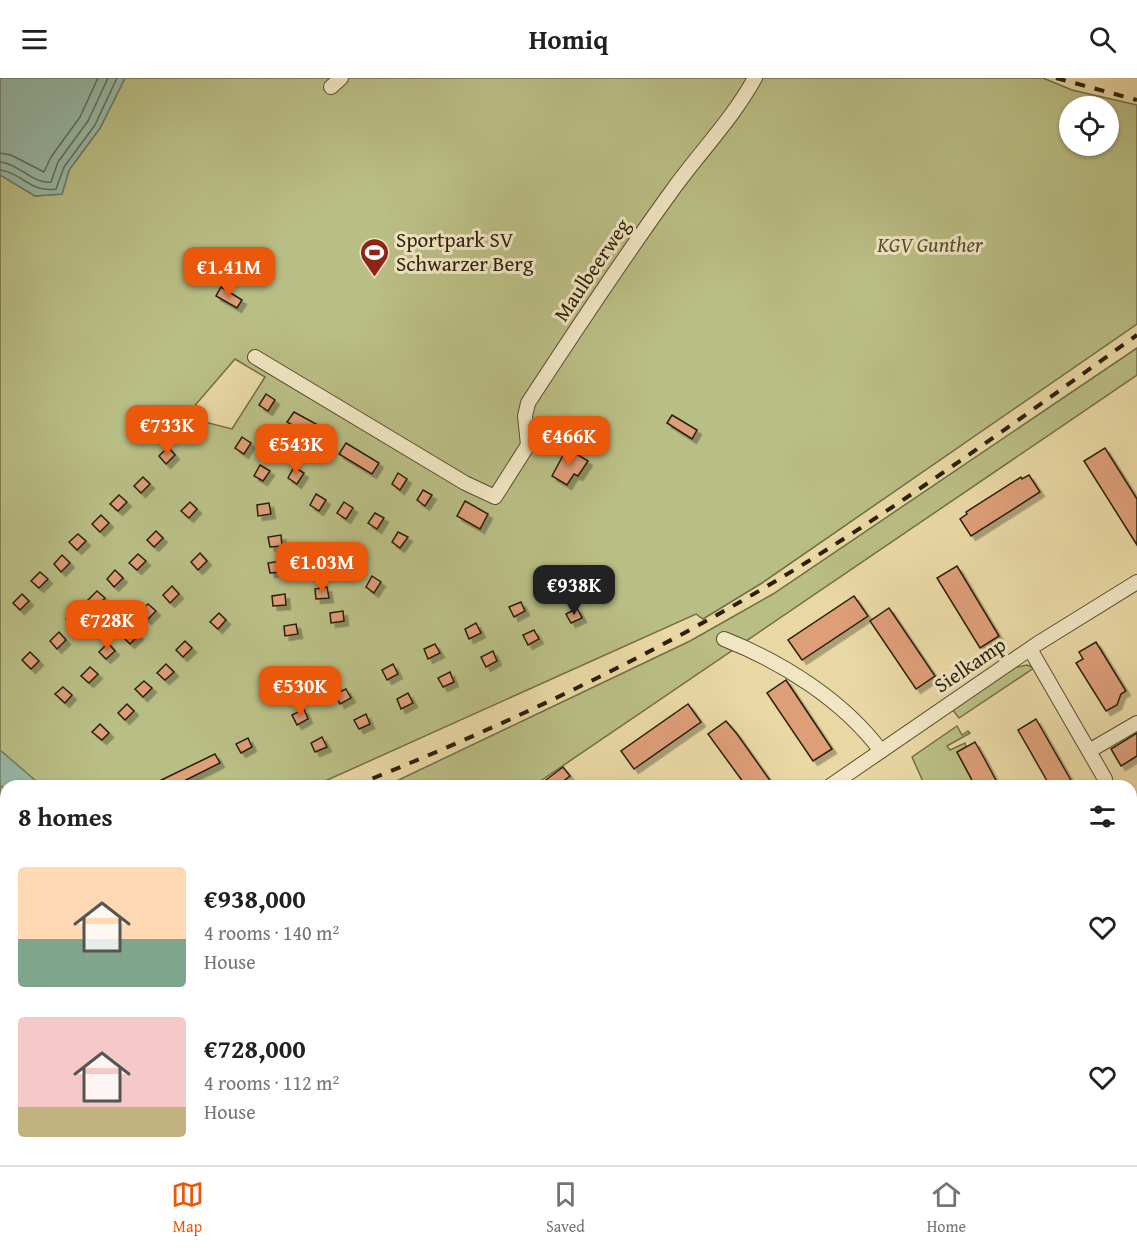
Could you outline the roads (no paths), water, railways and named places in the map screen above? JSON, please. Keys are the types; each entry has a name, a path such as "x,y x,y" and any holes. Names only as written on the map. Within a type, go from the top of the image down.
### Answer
{"street":[{"name":"Maulbeerweg","path":"255,357 465,483 495,497 528,445 525,416 528,403 632,247 720,130 755,78"},
{"name":"Sielkamp","path":"839,780 1030,650 1137,582"},
{"path":"724,639 775,661 856,723 881,751"},
{"path":"1030,650 1105,779"},
{"path":"1089,751 1137,723"}],"water":[{"path":"0,78 125,78 100,128 69,170 62,194 35,196 0,175"},
{"path":"0,750 35,780 0,780"}],"railway":[{"path":"1056,78 1137,100"},
{"path":"369,780 471,737 585,684 753,595 891,508 974,452 1137,335"}],"place":[{"name":"Sportpark SV Schwarzer Berg","path":"375,278"}],"park label":[{"name":"KGV Gunther","path":"930,245"}]}
